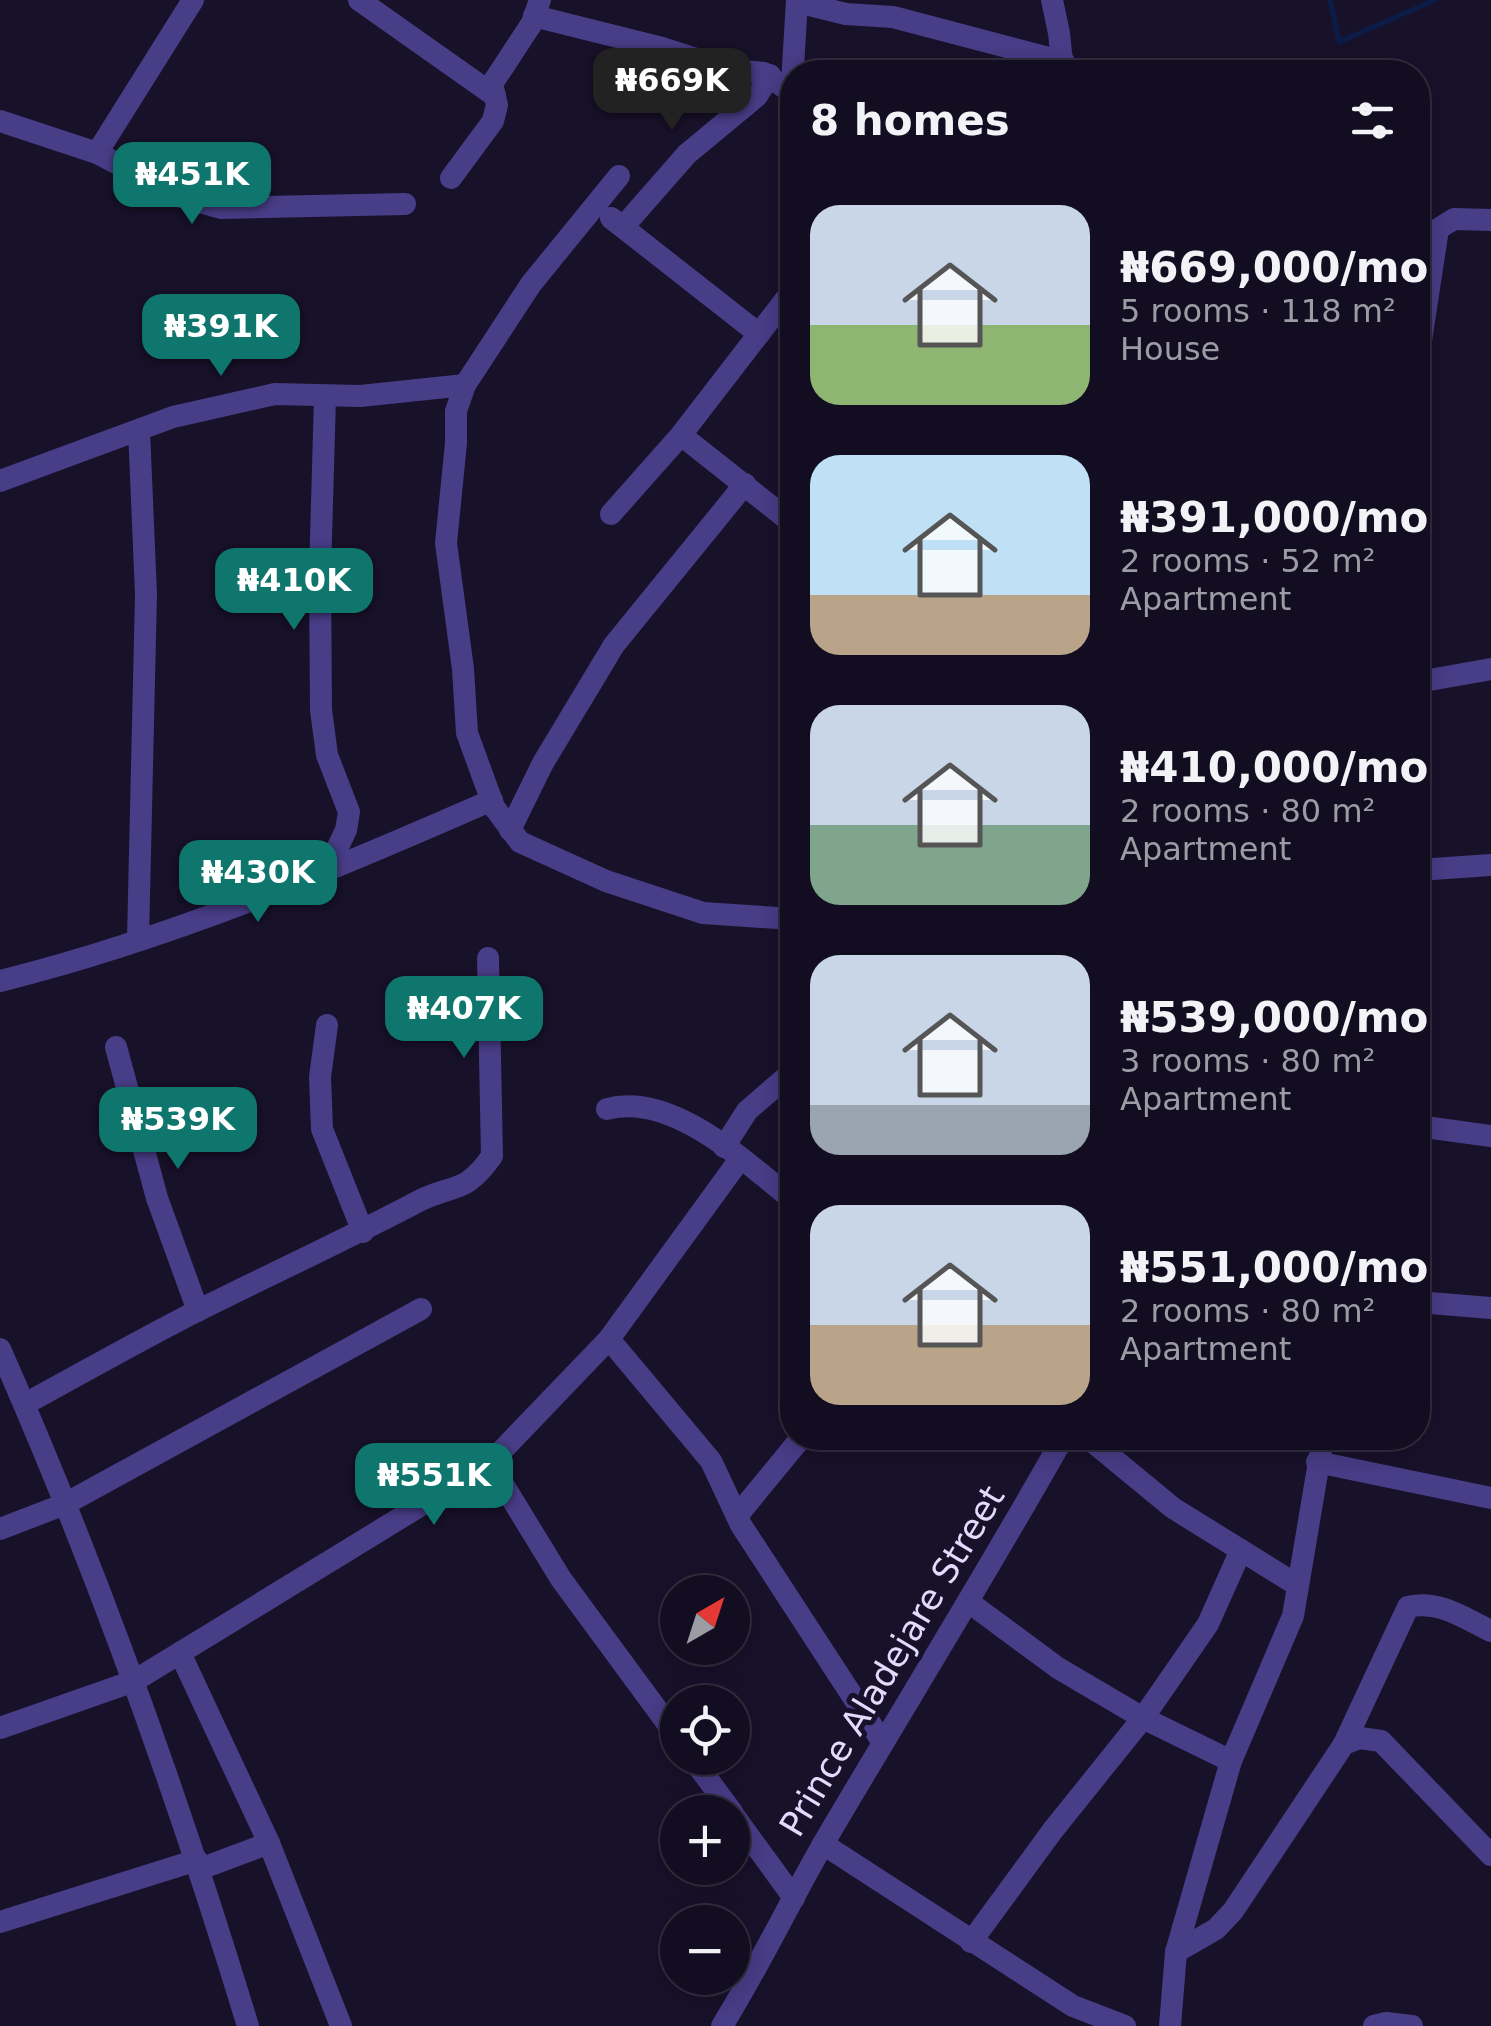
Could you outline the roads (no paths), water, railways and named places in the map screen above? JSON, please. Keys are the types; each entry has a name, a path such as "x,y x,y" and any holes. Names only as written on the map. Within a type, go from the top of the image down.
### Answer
{"street":[{"path":"97,153 193,0"},
{"path":"359,0 495,96"},
{"path":"1052,0 1063,60"},
{"path":"792,60 797,1 846,14 893,9 1041,60"},
{"path":"451,178 493,121 497,105 492,84 537,8 727,69 767,74 780,84"},
{"path":"622,227 687,154 757,96 767,74 792,45"},
{"path":"0,122 97,153 181,197 221,208 405,204"},
{"path":"619,176 531,284 464,385 456,411 446,543 463,669 467,733 492,800 520,842 606,880 704,913 780,917"},
{"path":"596,207 759,334"},
{"path":"1430,225 1454,219 1491,220"},
{"path":"610,514 681,435 780,307"},
{"path":"0,481 173,417 275,394 326,397 464,385"},
{"path":"326,397 320,573 321,710 327,754 349,812 346,830 326,872"},
{"path":"138,939 146,594 139,430"},
{"path":"681,435 780,513"},
{"path":"510,830 543,763 614,644 745,484"},
{"path":"1430,680 1491,669"},
{"path":"0,981 68,964 326,872 492,800"},
{"path":"1430,869 1491,866"},
{"path":"24,1404 198,1311 363,1232 422,1199 463,1188 479,1175 492,1156 488,958"},
{"path":"327,1026 320,1078 322,1129 363,1232"},
{"path":"116,1047 158,1198 198,1311"},
{"path":"0,1728 134,1681 490,1463 609,1339 732,1153 747,1112 780,1083"},
{"path":"607,1109 615,1106 658,1111 696,1126 780,1190"},
{"path":"1430,1128 1491,1136"},
{"path":"1430,1303 1491,1308"},
{"path":"0,1529 65,1504 421,1309"},
{"path":"609,1339 711,1461 737,1516 883,1743"},
{"path":"0,1349 134,1681 199,1864 248,2026"},
{"path":"737,1516 791,1450"},
{"name":"Prince Aladejare Street","path":"722,2026 756,1973 823,1844 970,1603 1057,1450"},
{"path":"1103,1450 1173,1508 1297,1584"},
{"path":"1170,2026 1176,1952 1231,1761 1289,1629 1320,1450"},
{"path":"1317,1462 1491,1498"},
{"path":"490,1463 562,1580 660,1713"},
{"path":"971,1942 1053,1830 1143,1718 1208,1624 1241,1550"},
{"path":"970,1603 1058,1668 1143,1718 1231,1761"},
{"path":"1176,1952 1226,1920 1344,1744 1408,1607 1422,1603 1439,1606 1491,1631"},
{"path":"180,1652 269,1843 341,2026"},
{"path":"1344,1744 1360,1738 1381,1741 1491,1855"},
{"path":"750,1838 794,1898"},
{"path":"0,1922 269,1843"},
{"path":"823,1844 971,1942 1068,2016 1126,2026"},
{"path":"1374,2026 1386,2022 1412,2026"}],"waterway":[{"path":"1330,0 1339,42 1435,0"}]}
